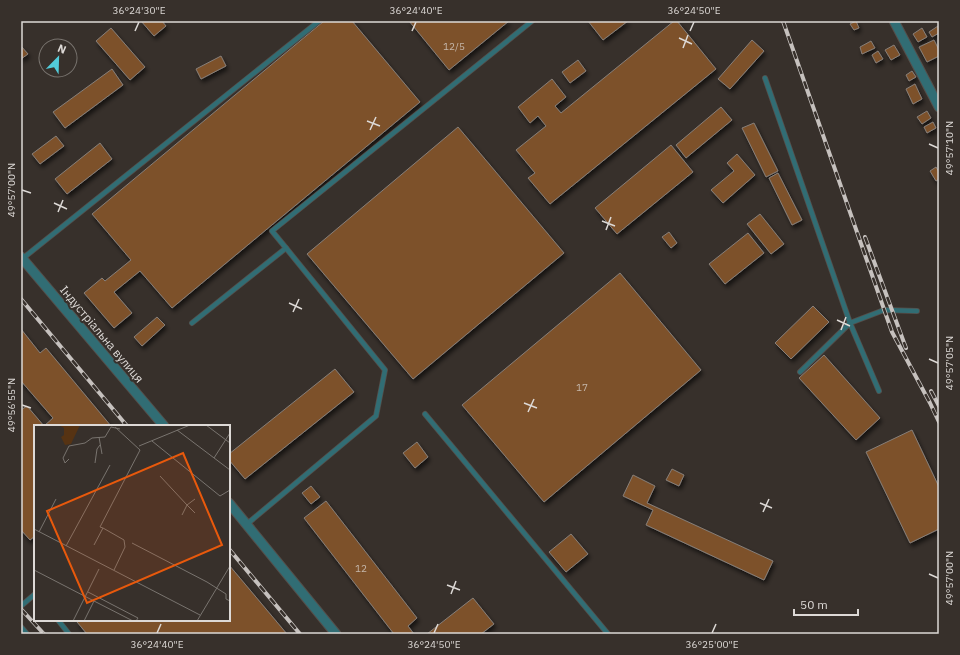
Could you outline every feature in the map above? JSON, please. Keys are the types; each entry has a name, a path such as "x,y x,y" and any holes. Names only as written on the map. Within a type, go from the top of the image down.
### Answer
{"street":[{"path":"894,21 939,108"},
{"name":"Індустріальна вулиця","path":"22,258 163,425"},
{"path":"230,504 336,634"}],"lane":[{"path":"22,258 319,21"},
{"path":"247,524 376,416 385,370 272,231 532,21"},
{"path":"765,78 850,323 878,392"},
{"path":"192,324 286,248"},
{"path":"800,372 850,323 884,310 917,311"},
{"path":"425,414 608,634"},
{"path":"21,606 34,595"},
{"path":"59,621 69,634"},
{"path":"21,627 27,634"}],"building":[{"path":"141,21 162,21 166,26 154,36"},
{"path":"324,21 352,21 420,102 172,308 140,271 114,292 132,313 114,328 84,293 102,278 105,281 131,260 92,214"},
{"path":"409,21 509,21 449,70"},
{"path":"588,21 628,21 603,40"},
{"path":"674,21 677,21 716,69 550,204 528,178 535,173 516,150 546,126 538,116 530,123 518,107 552,79 566,97 555,106 561,113"},
{"path":"856,21 859,28 854,30 850,24"},
{"path":"938,26 939,33 932,37 929,32"},
{"path":"111,28 145,67 130,80 96,41"},
{"path":"922,28 927,37 918,42 913,34"},
{"path":"752,40 764,51 730,89 718,79"},
{"path":"934,40 939,50 939,56 927,62 919,47"},
{"path":"871,41 875,48 862,54 860,47"},
{"path":"894,45 900,55 891,60 885,50"},
{"path":"21,46 28,54 21,59"},
{"path":"878,51 883,59 876,63 872,55"},
{"path":"221,56 226,66 201,79 196,69"},
{"path":"578,60 586,71 570,83 562,72"},
{"path":"112,69 123,85 65,128 53,112"},
{"path":"912,71 916,77 909,81 906,75"},
{"path":"915,84 922,99 913,104 906,89"},
{"path":"721,107 732,120 686,158 676,145"},
{"path":"927,111 931,118 922,124 917,117"},
{"path":"933,122 936,128 927,133 924,127"},
{"path":"754,123 778,171 766,177 742,128"},
{"path":"458,127 564,253 413,379 307,254"},
{"path":"56,136 64,146 40,164 32,154"},
{"path":"100,143 112,159 67,194 55,179"},
{"path":"671,145 693,172 617,234 595,208"},
{"path":"737,154 755,175 723,203 711,190 734,171 727,163"},
{"path":"936,167 939,172 939,179 936,181 930,171"},
{"path":"778,173 802,220 792,225 769,178"},
{"path":"760,214 784,244 771,254 747,224"},
{"path":"669,232 677,243 671,248 662,237"},
{"path":"748,233 764,253 725,284 709,264"},
{"path":"620,273 701,370 544,502 462,405"},
{"path":"813,306 829,322 791,359 775,343"},
{"path":"157,317 165,325 142,346 134,337"},
{"path":"21,329 40,353 46,348 110,425 45,425 53,418 21,381"},
{"path":"824,355 880,418 856,440 799,378"},
{"path":"335,369 354,392 245,479 230,461 230,453"},
{"path":"27,406 43,425 34,425 34,537 30,540 21,530 21,410"},
{"path":"912,430 939,487 939,529 910,543 866,452"},
{"path":"417,442 428,457 415,468 403,453"},
{"path":"672,469 684,475 679,486 666,480"},
{"path":"633,475 655,486 647,503 773,561 764,580 646,525 653,510 623,496"},
{"path":"311,486 320,497 311,504 302,493"},
{"path":"326,501 417,618 408,626 414,634 394,634 304,518"},
{"path":"571,534 588,554 566,572 549,552"},
{"path":"230,566 287,634 87,634 77,622 230,621"},
{"path":"473,598 494,624 481,634 427,634"}],"railway":[{"path":"783,21 892,332 939,422"},
{"path":"865,237 906,348"},
{"path":"21,299 126,425"},
{"path":"931,391 939,406"},
{"path":"230,550 300,634"},
{"path":"21,609 44,634"}]}
